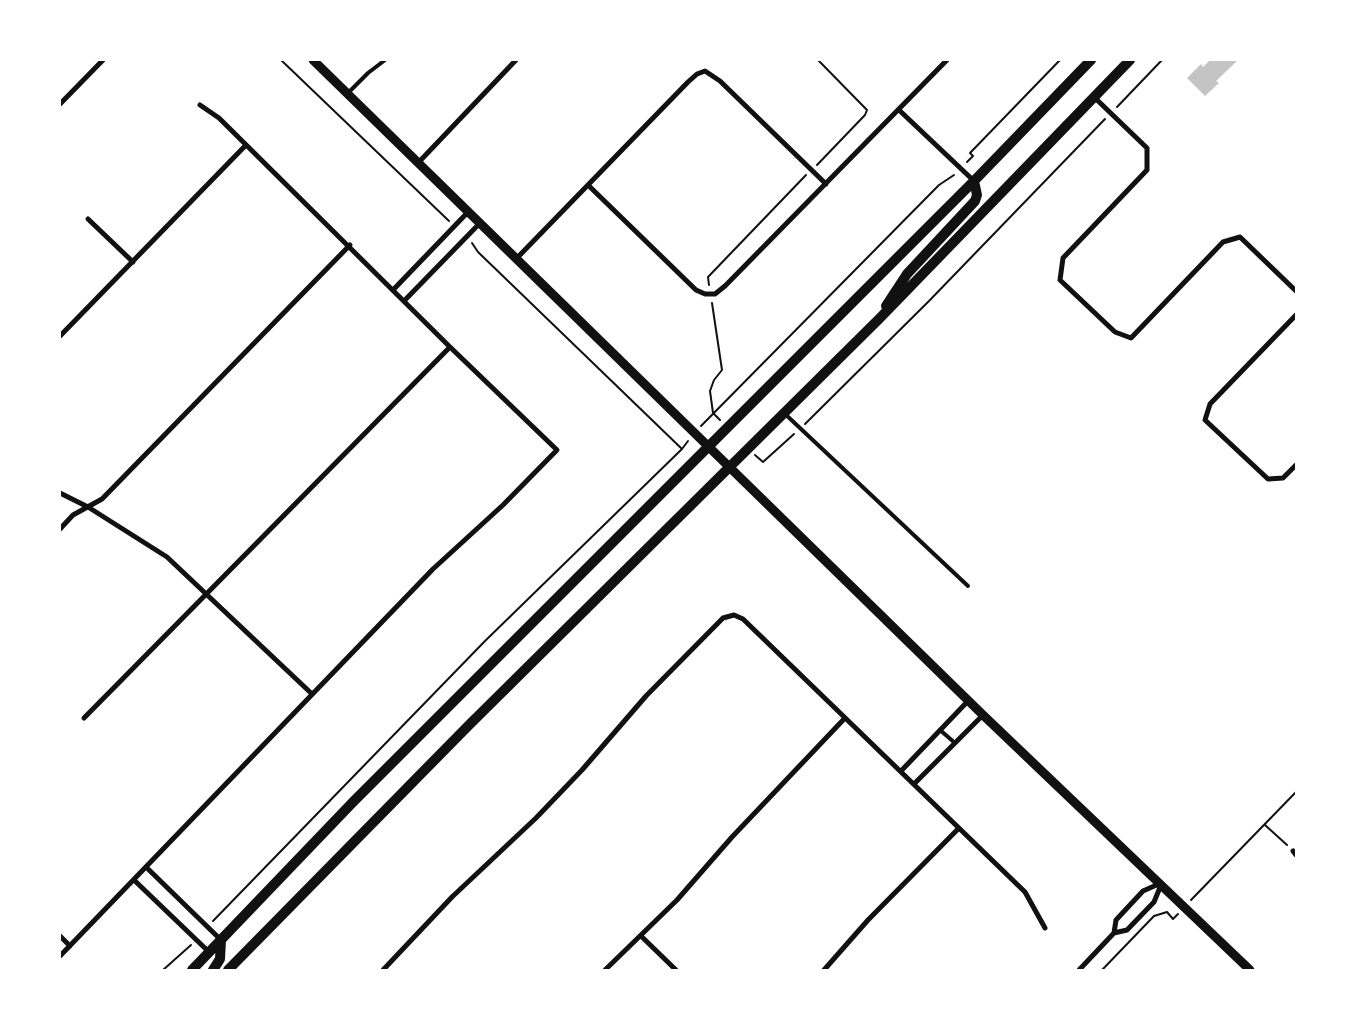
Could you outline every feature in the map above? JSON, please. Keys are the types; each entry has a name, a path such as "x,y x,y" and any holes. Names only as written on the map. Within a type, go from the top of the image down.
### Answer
{"main road":[{"path":"192,970 360,795 974,181 1091,60"},
{"path":"228,970 476,718 879,319 1130,60"},
{"path":"879,319 907,274 975,201 978,195 974,181"},
{"path":"213,970 220,959 221,940"}],"street":[{"path":"60,104 103,60"},
{"path":"313,60 516,259 710,445 983,714 1162,883 1250,970"},
{"path":"418,163 516,60"},
{"path":"588,185 696,290 710,295 725,286 947,60"},
{"path":"516,259 688,82 705,71 720,81 826,184"},
{"path":"1095,98 1147,148 1147,170 1063,258 1060,280 1115,332 1131,338 1223,242 1240,237 1296,291"},
{"path":"60,956 434,569 503,505 557,450 219,118 200,105"},
{"path":"899,110 974,181"},
{"path":"60,336 246,145"},
{"path":"393,290 468,212"},
{"path":"88,219 133,262"},
{"path":"404,301 480,223"},
{"path":"60,529 73,515 102,499 350,245"},
{"path":"1296,315 1210,404 1205,420 1268,479 1283,478 1296,465"},
{"path":"84,718 450,346"},
{"path":"60,494 88,507 167,557 312,694"},
{"path":"383,970 452,897 536,818 582,770 653,689 723,618 734,615 743,618 1025,892 1045,928"},
{"path":"901,771 969,700"},
{"path":"914,784 983,714"},
{"path":"605,970 677,900 732,837 845,718"},
{"path":"824,970 868,920 959,828"},
{"path":"146,867 221,940"},
{"path":"134,880 209,952"},
{"path":"1078,970 1114,933 1127,930 1141,916 1154,902 1162,883"},
{"path":"1114,933 1116,920 1144,891 1162,883"},
{"path":"60,936 70,946"},
{"path":"641,936 676,970"}],"lane":[{"path":"348,94 368,73 385,60"},
{"path":"784,413 968,586"},
{"path":"940,730 955,743"}],"path":[{"path":"281,60 446,218"},
{"path":"728,428 713,413 939,185 950,180 973,156 970,153 1060,60"},
{"path":"749,448 762,462 800,428 929,301 1162,60"},
{"path":"215,919 485,641 682,449 499,272 473,244"},
{"path":"1102,970 1154,916 1167,912 1173,919 1296,792"},
{"path":"1264,825 1294,853"},
{"path":"163,970 190,946"}],"building":[{"path":"1210,60 1238,60 1216,81 1219,83 1205,96 1187,78 1201,64 1203,67"}]}
